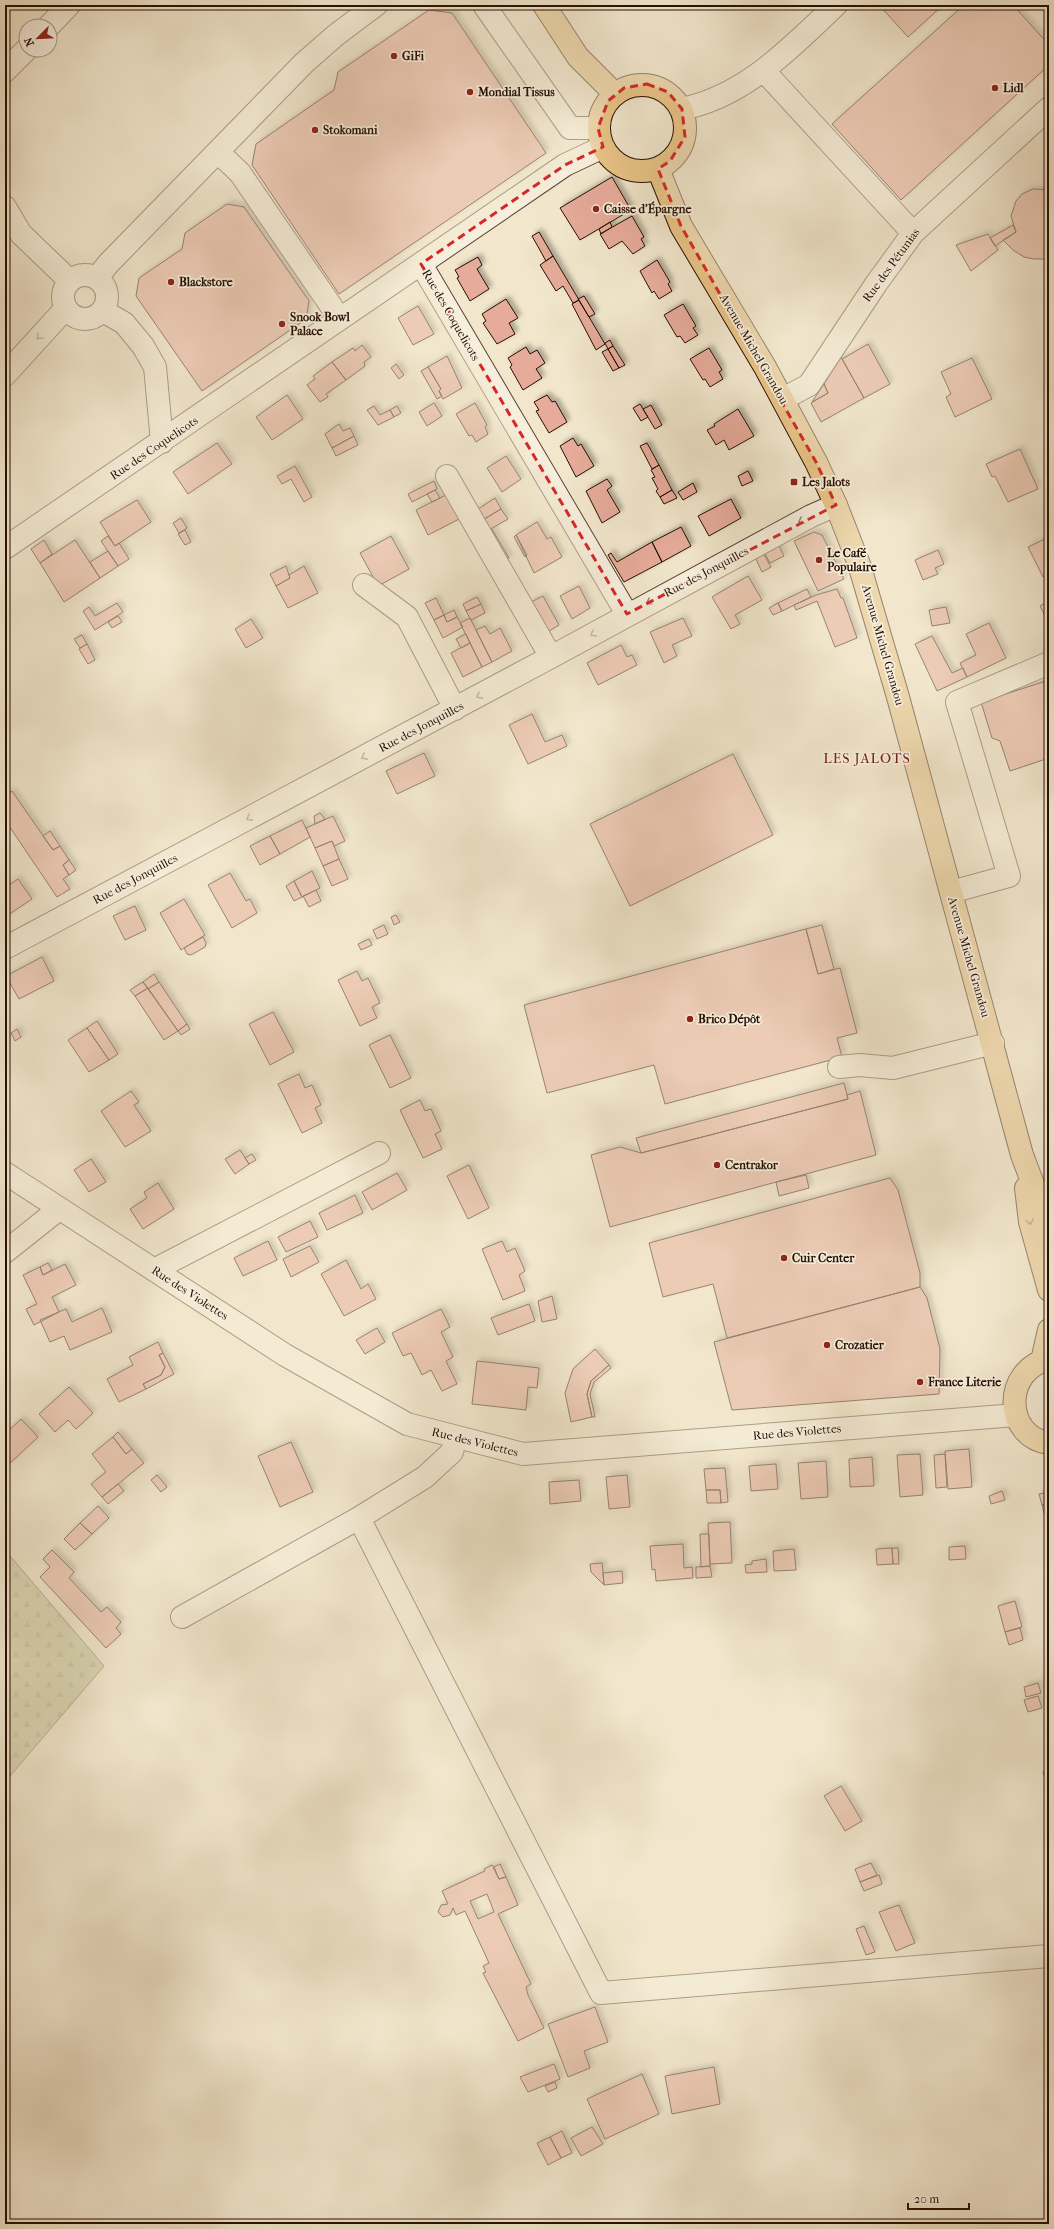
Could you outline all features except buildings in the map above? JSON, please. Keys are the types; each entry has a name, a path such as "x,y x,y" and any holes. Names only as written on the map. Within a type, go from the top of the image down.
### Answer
{"main road":[{"path":"544,5 578,57 615,94"},
{"path":"647,84 668,92 682,109 686,123 685,137 680,150 670,161 658,169 646,171 633,170 621,166 610,158 601,138 603,109 615,94 624,88 647,84"},
{"name":"Avenue Michel Grandou","path":"658,169 681,226 783,399 816,462 836,505 859,564 880,629 1022,1155 1048,1220"},
{"name":"Avenue Michel Grandou","path":"1022,1155 1030,1222 1049,1290"},
{"path":"1049,1330 1045,1360 1032,1366 1018,1383 1014,1404 1016,1415 1023,1427 1033,1437 1049,1443"}],"street":[{"path":"57,18 69,5"},
{"path":"97,278 108,264 304,63 336,35 376,5"},
{"path":"484,5 570,128 601,138"},
{"path":"682,109 704,105 715,100 764,71 836,5"},
{"path":"5,72 18,58"},
{"path":"764,71 912,233"},
{"name":"Rue des Pétunias","path":"783,399 809,385 912,233 1049,108"},
{"path":"421,264 565,165 601,138"},
{"path":"218,152 240,173 340,319"},
{"path":"5,207 21,234 70,281"},
{"name":"Rue des Coquelicots","path":"5,548 421,264 627,614"},
{"path":"83,275 97,278 106,289 108,297 104,311 92,319 84,320 70,314 66,308 63,294 70,281 83,275"},
{"path":"5,374 66,308"},
{"path":"104,311 124,323 143,346 155,367 162,442"},
{"path":"447,476 551,657"},
{"name":"Rue des Jonquilles","path":"5,948 455,709 627,614 811,516 836,505"},
{"path":"364,585 407,617 455,709"},
{"path":"951,892 1009,876 957,702 1049,663"},
{"path":"839,1067 860,1065 893,1068 993,1043"},
{"path":"154,1270 379,1153"},
{"name":"Rue des Violettes","path":"5,1173 285,1355 407,1424 523,1454 1016,1415"},
{"path":"5,1252 59,1209"},
{"path":"182,1617 359,1518 425,1477 452,1452 456,1437"},
{"path":"359,1518 601,1993 1049,1956"}],"highlighted area":[{"path":"647,84 668,92 682,109 685,137 670,161 658,169 681,226 816,462 836,505 627,614 421,264 565,165 603,147 598,128 608,101 624,88"}],"green space":[{"path":"5,1550 104,1666 5,1782"}],"place":[{"name":"GiFi","path":"394,56"},
{"name":"Lidl","path":"995,88"},
{"name":"Mondial Tissus","path":"470,92"},
{"name":"Stokomani","path":"315,130"},
{"name":"Caisse d'Épargne","path":"596,209"},
{"name":"Blackstore","path":"171,282"},
{"name":"Snook Bowl Palace","path":"282,324"},
{"name":"Les Jalots","path":"794,482"},
{"name":"Le Café Populaire","path":"819,560"},
{"name":"Brico Dépôt","path":"690,1019"},
{"name":"Centrakor","path":"717,1165"},
{"name":"Cuir Center","path":"784,1258"},
{"name":"Crozatier","path":"827,1345"},
{"name":"France Literie","path":"920,1382"}],"district":[{"name":"LES JALOTS","path":"867,758"}]}
